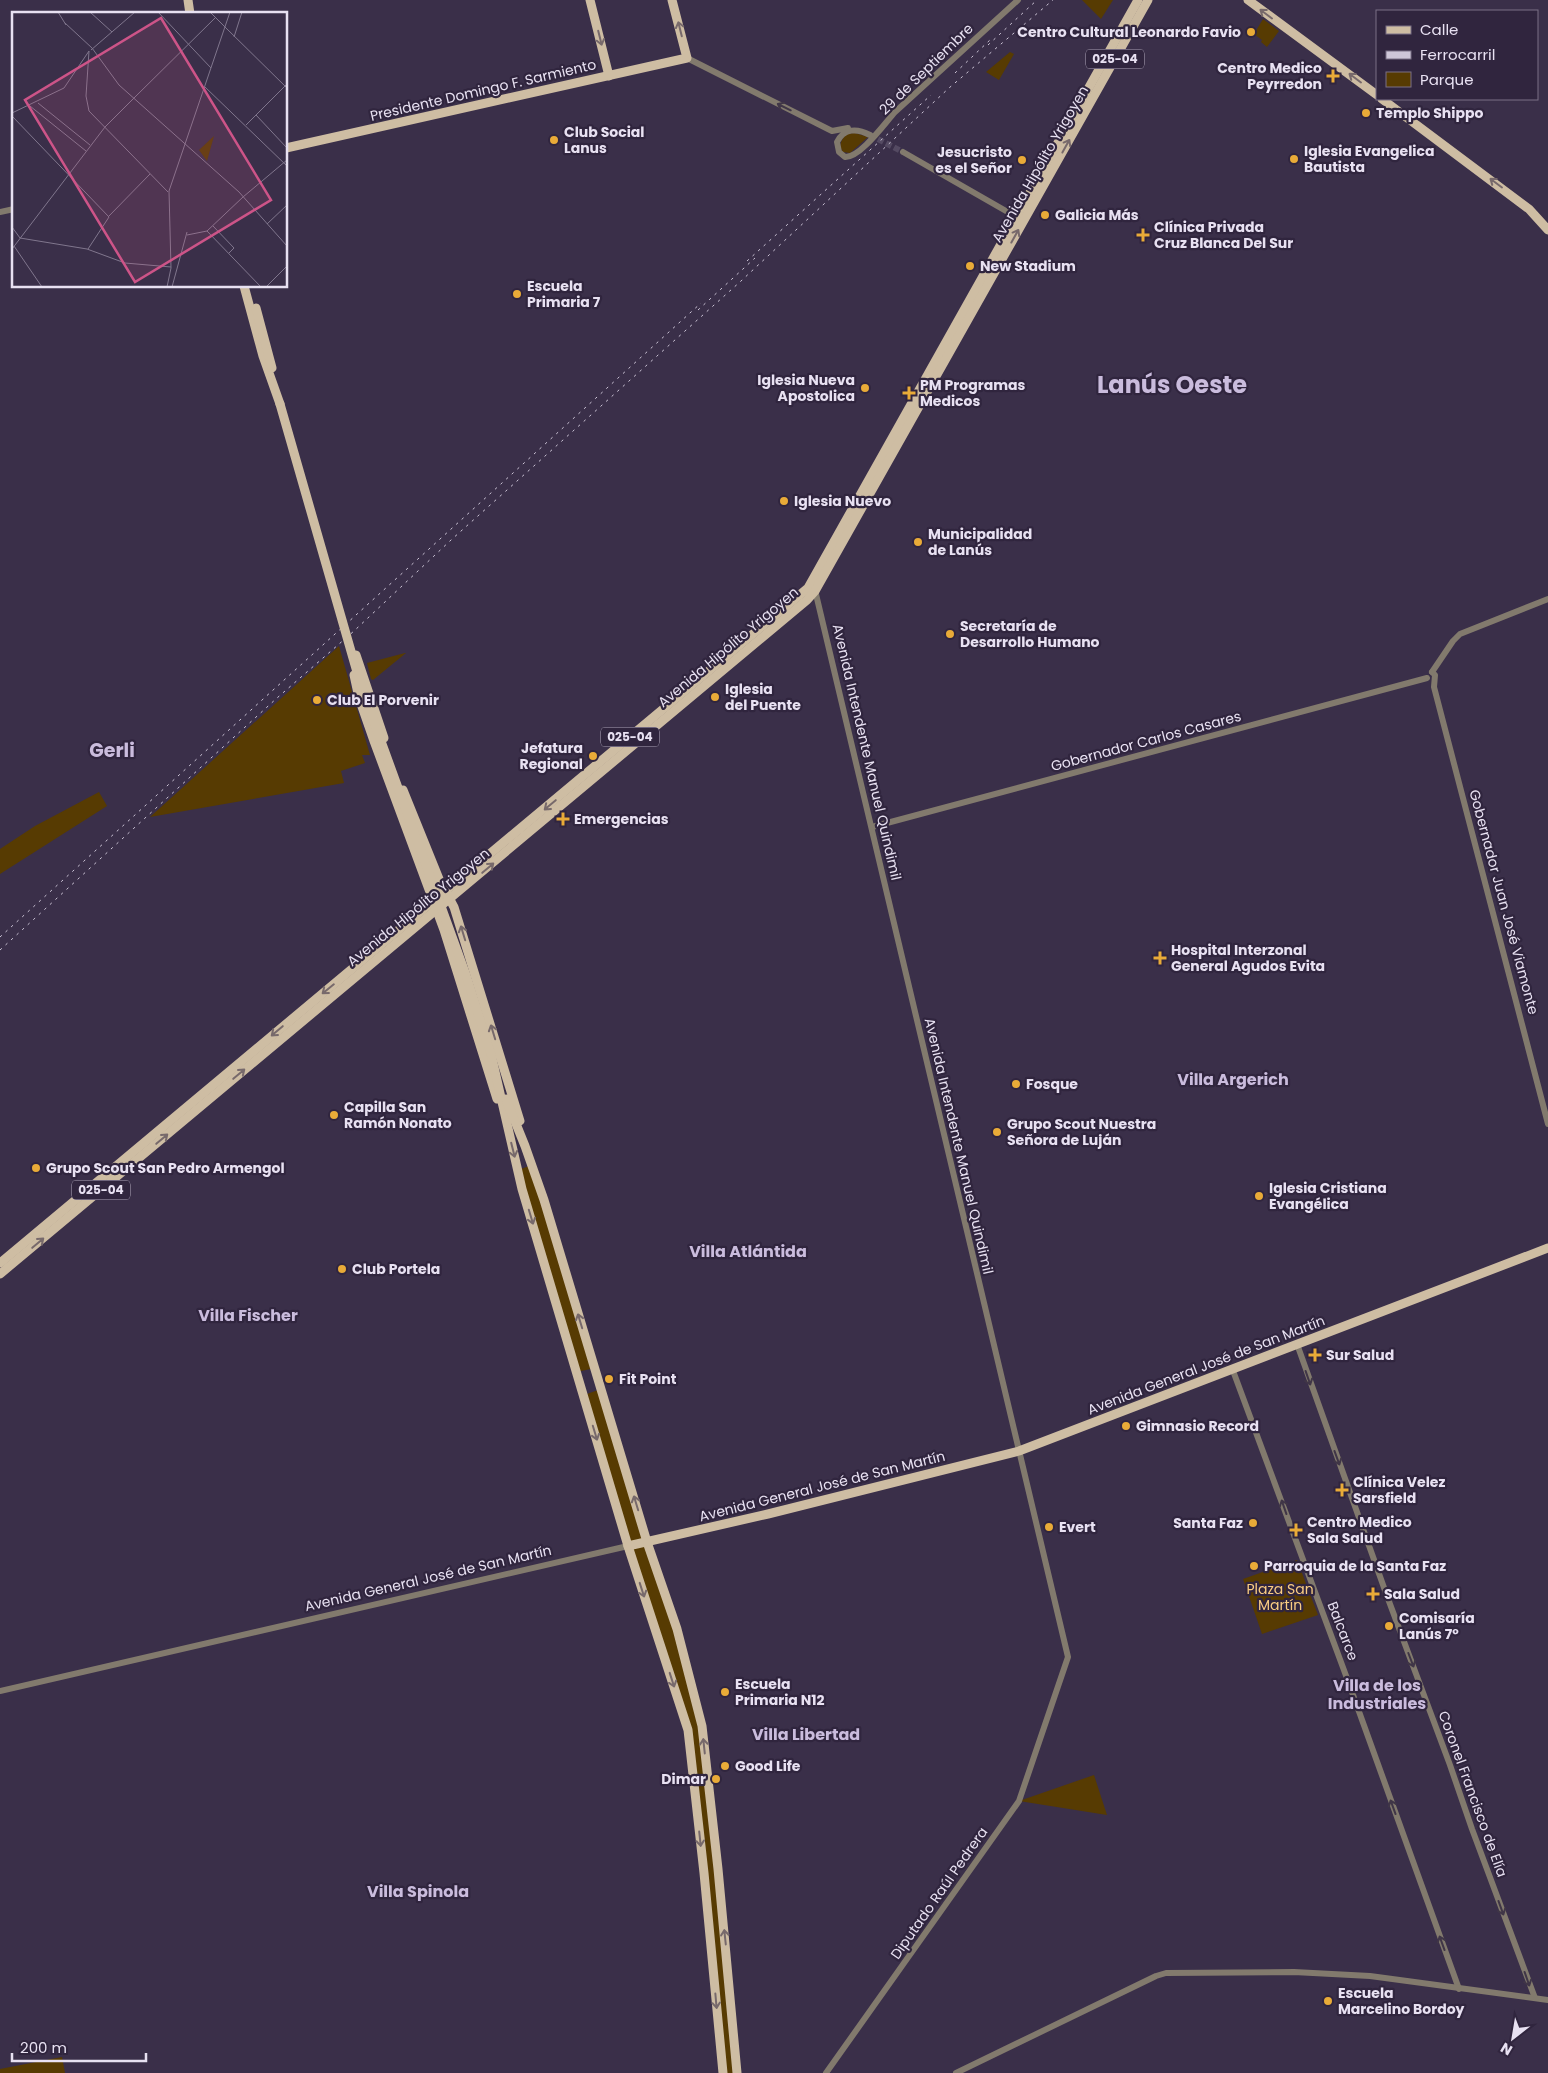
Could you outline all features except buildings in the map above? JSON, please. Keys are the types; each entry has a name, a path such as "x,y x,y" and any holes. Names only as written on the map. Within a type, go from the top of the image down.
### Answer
{"main road":[{"path":"590,0 609,76"},
{"path":"672,0 686,58"},
{"name":"Avenida Hipólito Yrigoyen","path":"448,895 807,600 815,591 1138,0"},
{"name":"Avenida Hipólito Yrigoyen","path":"0,1274 803,594 813,581 1020,218 1148,0"},
{"path":"1248,0 1376,94"},
{"name":"Presidente Domingo F. Sarmiento","path":"288,148 686,58"},
{"path":"1383,100 1534,213 1548,230"},
{"path":"245,288 263,356 280,404 368,706 466,975 496,1070 544,1200 648,1542 677,1629 702,1726 720,1887 737,2073"},
{"path":"251,288 270,355 276,393"},
{"path":"348,637 417,823 439,879 460,924 517,1109 525,1146"},
{"path":"348,637 359,698 435,906 508,1130"},
{"name":"Avenida Hipólito Yrigoyen","path":"0,1263 435,906"},
{"path":"496,1070 522,1189 628,1546 688,1730 723,2073"},
{"name":"Avenida General José de San Martín","path":"628,1546 1019,1451 1548,1248"}],"street":[{"name":"29 de Septiembre","path":"686,58 828,129 854,127 871,133 854,130 847,131 841,135 837,142 839,152 845,157 853,156 879,132 895,112 1018,0"},
{"path":"903,152 947,179 1020,218"},
{"name":"Avenida Intendente Manuel Quindimil","path":"813,581 997,1364 1068,1653 1067,1662 1049,1715"},
{"path":"1431,677 1453,641 1460,634 1548,599"},
{"name":"Gobernador Carlos Casares","path":"872,828 1431,677"},
{"name":"Gobernador Juan José Viamonte","path":"1431,677 1548,1124"},
{"name":"Coronel Francisco de Elía","path":"1296,1344 1535,1998"},
{"name":"Balcarce","path":"1232,1368 1459,1988"},
{"name":"Avenida General José de San Martín","path":"0,1691 628,1546"},
{"name":"Diputado Raúl Pedrera","path":"826,2073 1019,1801 1049,1715"},
{"path":"956,2073 1162,1973 1314,1973 1380,1977 1548,2000"}],"green space":[{"path":"1082,0 1113,0 1101,19"},
{"path":"1263,19 1279,31 1267,47 1254,34"},
{"path":"1010,52 1014,54 999,80 986,72"},
{"path":"855,133 868,137 850,153 843,152 840,145 846,134"},
{"name":"Club El Porvenir","path":"339,646 370,755 362,755 365,763 341,771 344,783 150,817"},
{"path":"406,653 373,680 371,679 367,663"},
{"path":"99,792 107,806 0,874 0,849 35,826"},
{"path":"532,1165 595,1368 577,1372 518,1170"},
{"path":"601,1389 702,1726 737,2073 723,2073 688,1730 584,1395"},
{"name":"Plaza San Martín","path":"1297,1560 1318,1615 1262,1634 1243,1579"},
{"path":"1094,1775 1107,1815 1019,1801"},
{"path":"62,2057 65,2073 0,2073 0,2069"}],"tunnel":[{"path":"870,135 903,152"}],"railway":[{"path":"988,45 1037,0"},
{"path":"0,950 277,698 354,631 451,540 741,281 949,88 1053,0"},
{"path":"955,73 991,39"},
{"path":"747,261 931,95"},
{"path":"698,310 755,258"},
{"path":"0,937 701,303"}],"place":[{"name":"Centro Cultural Leonardo Favio","path":"1251,32"},
{"name":"Centro Medico Peyrredon","path":"1333,76"},
{"name":"Templo Shippo","path":"1366,113"},
{"name":"Club Social Lanus","path":"554,140"},
{"name":"Iglesia Evangelica Bautista","path":"1294,159"},
{"name":"Jesucristo es el Señor","path":"1022,160"},
{"name":"Galicia Más","path":"1045,215"},
{"name":"Clínica Privada Cruz Blanca Del Sur","path":"1143,235"},
{"name":"New Stadium","path":"970,266"},
{"name":"Escuela Primaria 7","path":"517,294"},
{"name":"Iglesia Nueva Apostolica","path":"865,388"},
{"name":"PM Programas Medicos","path":"909,393"},
{"name":"Iglesia Nuevo","path":"784,501"},
{"name":"Municipalidad de Lanús","path":"918,542"},
{"name":"Secretaría de Desarrollo Humano","path":"950,634"},
{"name":"Iglesia del Puente","path":"715,697"},
{"name":"Club El Porvenir","path":"317,700"},
{"name":"Jefatura Regional","path":"593,756"},
{"name":"Emergencias","path":"563,819"},
{"name":"Hospital Interzonal General Agudos Evita","path":"1160,958"},
{"name":"Fosque","path":"1016,1084"},
{"name":"Capilla San Ramón Nonato","path":"334,1115"},
{"name":"Grupo Scout Nuestra Señora de Luján","path":"997,1132"},
{"name":"Grupo Scout San Pedro Armengol","path":"36,1168"},
{"name":"Iglesia Cristiana Evangélica","path":"1259,1196"},
{"name":"Club Portela","path":"342,1269"},
{"name":"Sur Salud","path":"1315,1355"},
{"name":"Fit Point","path":"609,1379"},
{"name":"Gimnasio Record","path":"1126,1426"},
{"name":"Clínica Velez Sarsfield","path":"1342,1490"},
{"name":"Santa Faz","path":"1253,1523"},
{"name":"Evert","path":"1049,1527"},
{"name":"Centro Medico Sala Salud","path":"1296,1530"},
{"name":"Parroquia de la Santa Faz","path":"1254,1566"},
{"name":"Sala Salud","path":"1373,1594"},
{"name":"Comisaría Lanús 7°","path":"1389,1626"},
{"name":"Escuela Primaria N12","path":"725,1692"},
{"name":"Good Life","path":"725,1766"},
{"name":"Dimar","path":"716,1779"},
{"name":"Escuela Marcelino Bordoy","path":"1328,2001"}],"district":[{"name":"Lanús Oeste","path":"1172,385"},
{"name":"Gerli","path":"112,750"},
{"name":"Villa Argerich","path":"1233,1079"},
{"name":"Villa Atlántida","path":"748,1251"},
{"name":"Villa Fischer","path":"248,1315"},
{"name":"Villa de los Industriales","path":"1377,1694"},
{"name":"Villa Libertad","path":"806,1734"},
{"name":"Villa Spinola","path":"418,1891"}]}
